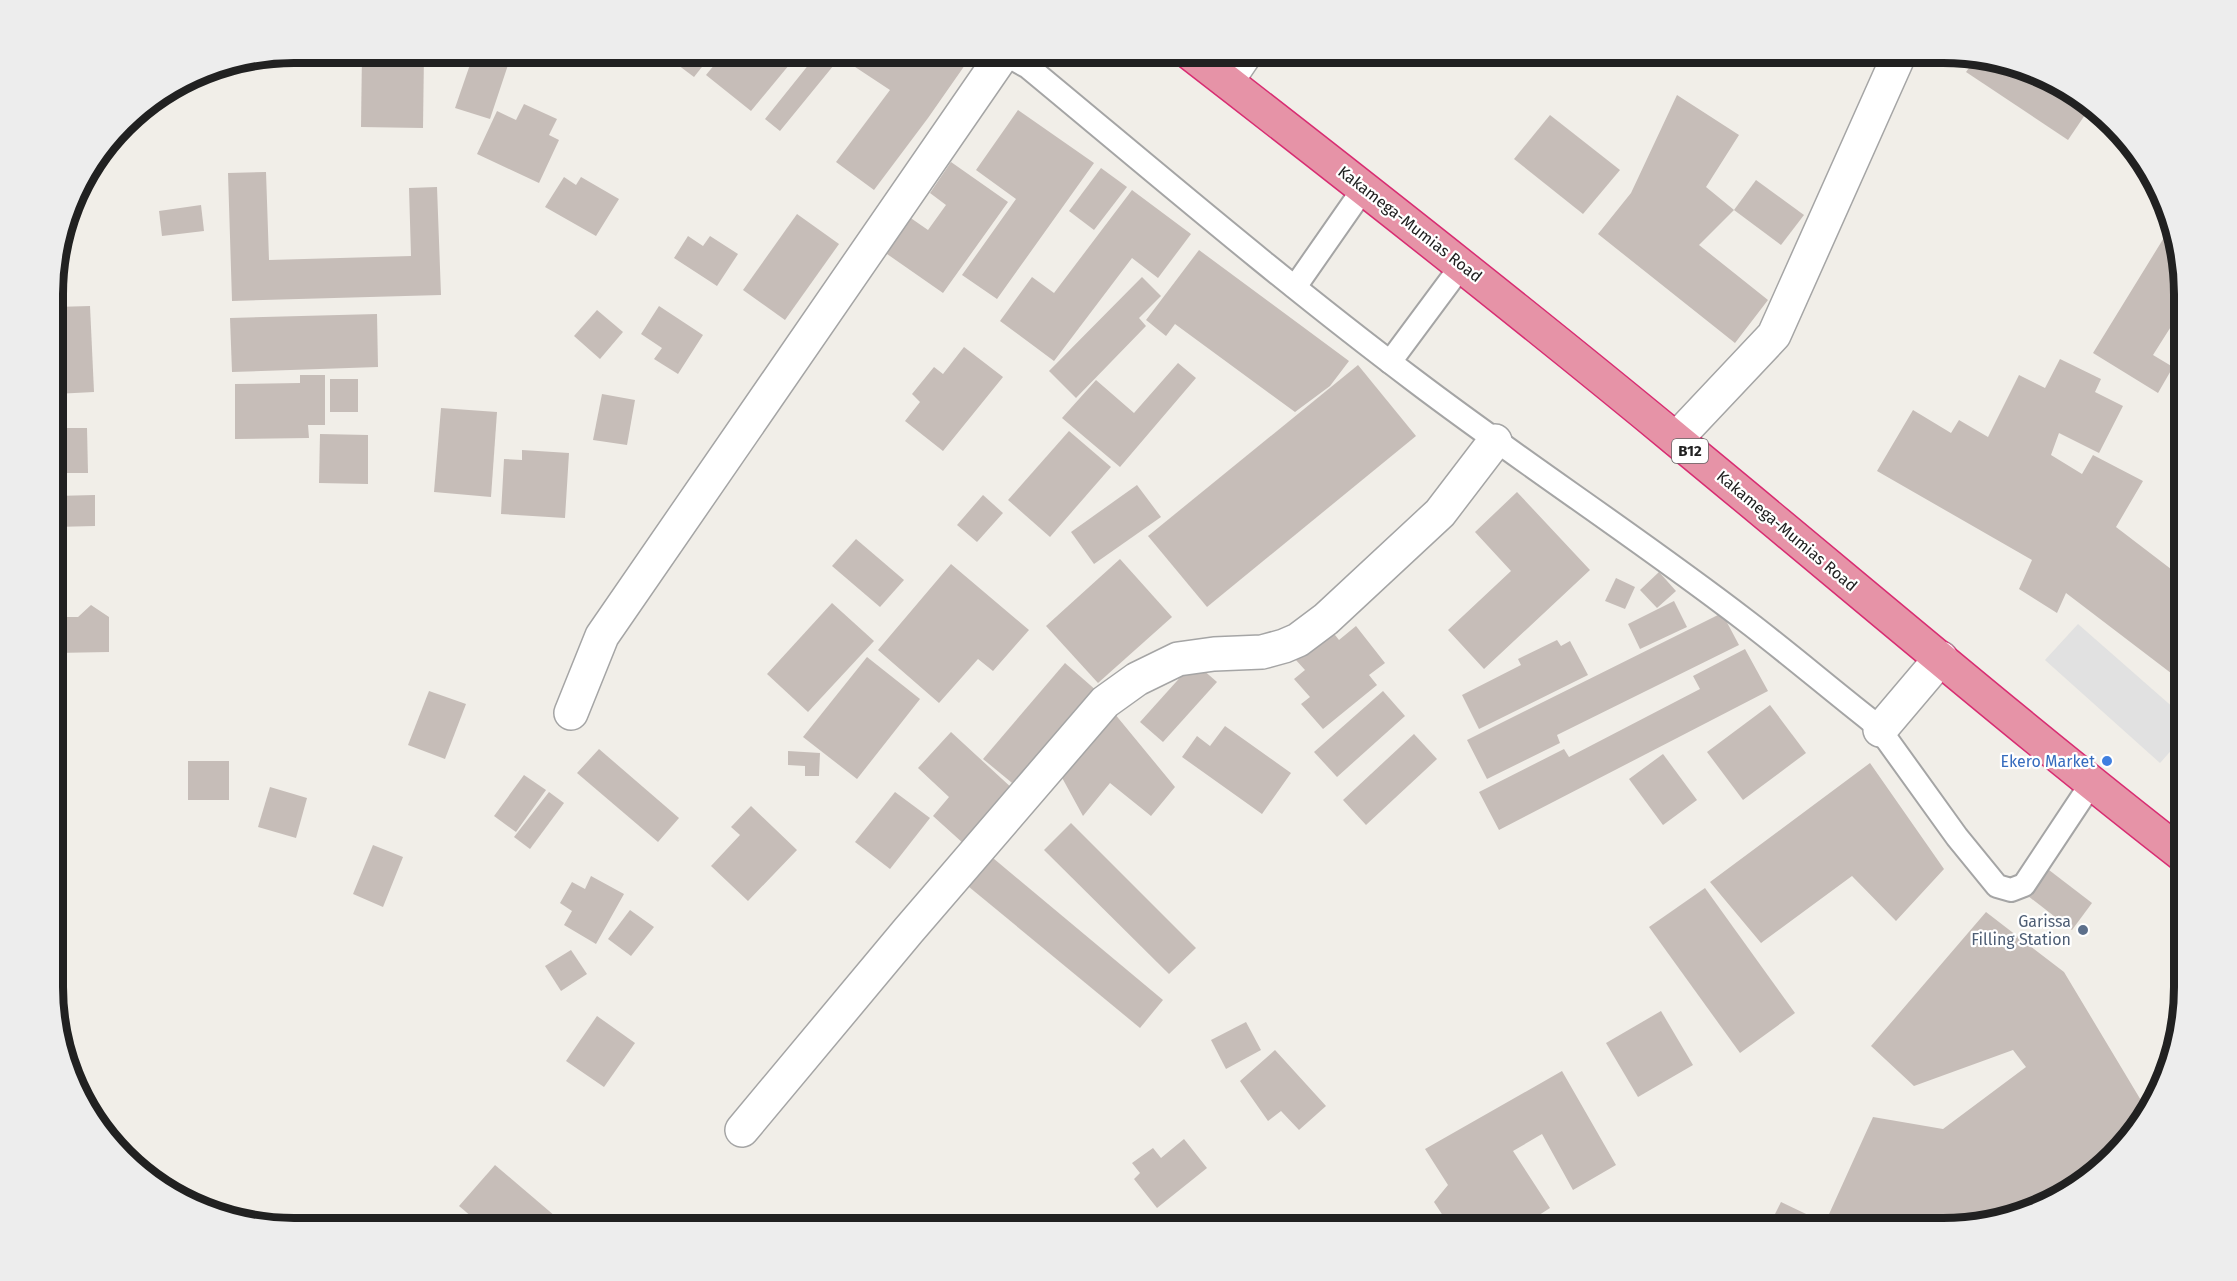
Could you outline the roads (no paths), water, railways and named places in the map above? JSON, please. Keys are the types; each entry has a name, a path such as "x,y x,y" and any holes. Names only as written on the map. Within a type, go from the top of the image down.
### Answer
{"highway":[{"name":"Kakamega-Mumias Road","path":"1204,63 1462,264 2091,784 2174,848"}],"street":[{"path":"571,713 602,636 997,63"},
{"path":"1227,81 1239,63"},
{"path":"1676,439 1774,335 1895,63"},
{"path":"742,1130 1105,702 1137,679 1178,659 1214,654 1262,652 1298,640 1334,612 1440,513 1495,441"},
{"path":"1880,730 1941,658"}],"lane":[{"path":"1021,63 1390,362 1495,441 1745,620 1880,730 1957,837 1997,886 2011,890 2024,885 2091,784"},
{"path":"1295,287 1364,188"},
{"path":"1390,362 1462,264"}],"place":[{"name":"Ekero Market","path":"2107,761"},
{"name":"Garissa Filling Station","path":"2083,930"}]}
